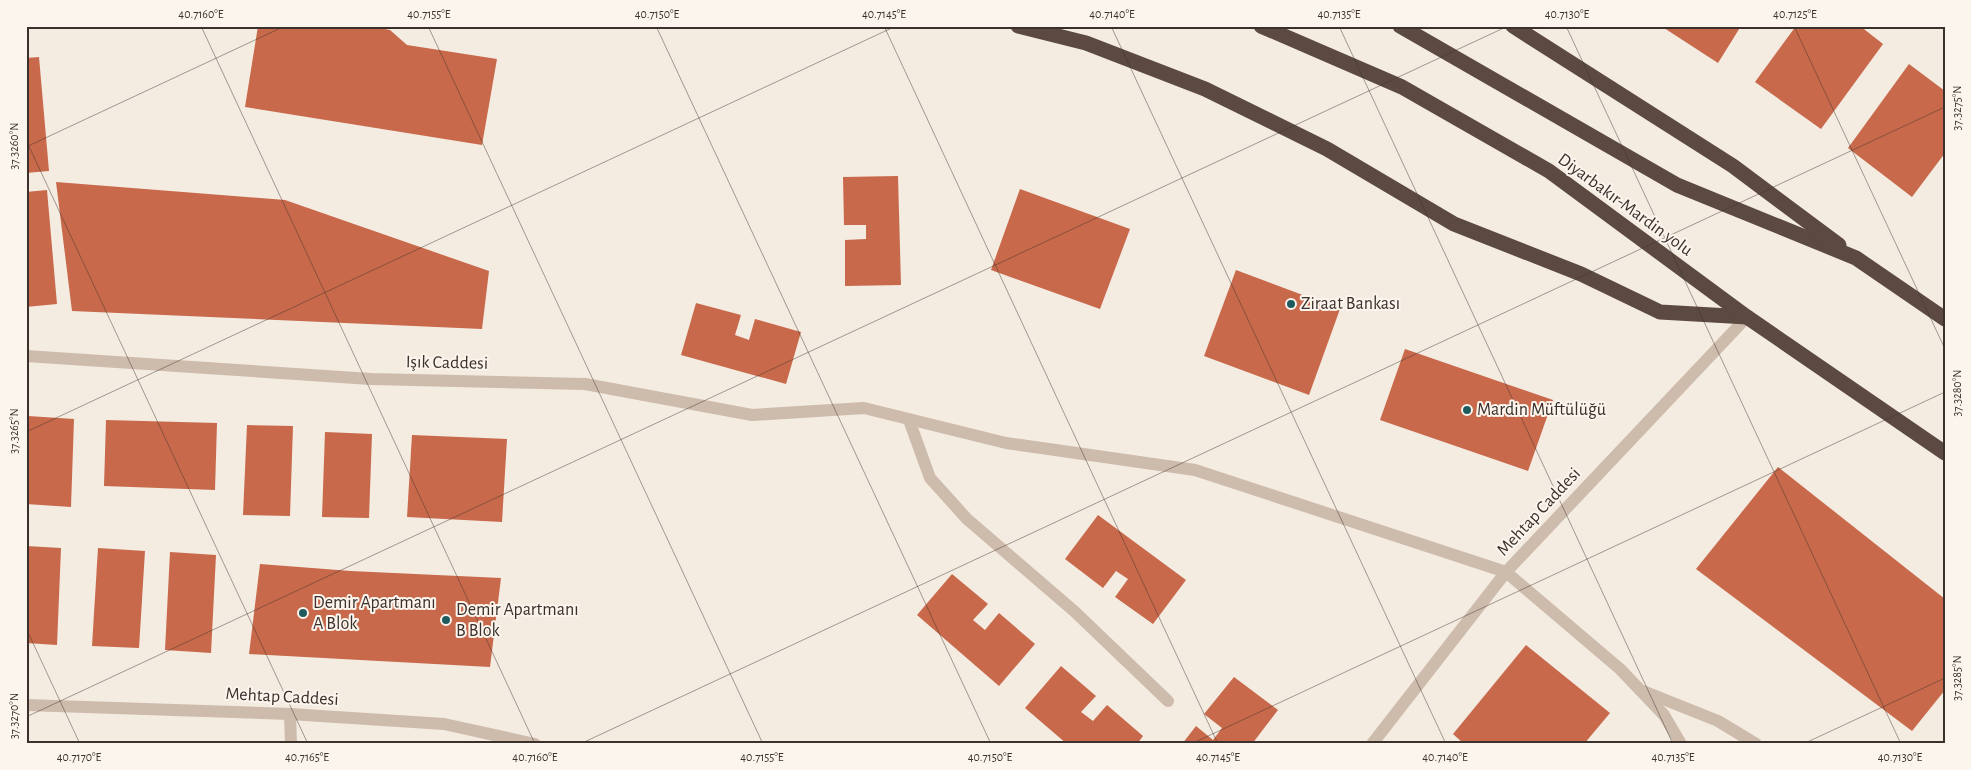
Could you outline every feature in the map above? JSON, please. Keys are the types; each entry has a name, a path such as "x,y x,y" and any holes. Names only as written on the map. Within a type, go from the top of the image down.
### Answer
{"highway":[{"path":"1018,26 1086,43 1205,89 1327,149 1454,224 1581,274 1660,312 1747,317"},
{"name":"Diyarbakır-Mardin yolu","path":"1260,26 1402,88 1550,172 1747,317 1945,453"},
{"name":"Diyarbakır-Mardin yolu","path":"1400,26 1677,184 1856,258 1945,320"},
{"path":"1513,26 1733,166 1856,258"}],"street":[{"name":"Mehtap Caddesi","path":"1372,744 1506,572 1747,317"},
{"name":"Işık Caddesi","path":"26,356 372,379 585,384 752,415 864,408 1006,443 1195,470 1506,572"},
{"path":"909,420 930,478 967,519 1074,612 1168,701"},
{"path":"1506,572 1620,669 1664,715 1681,744"},
{"path":"1640,690 1718,721 1756,744"},
{"name":"Mehtap Caddesi","path":"26,706 290,714 444,724 535,744"},
{"path":"290,714 291,744"}],"building":[{"path":"258,26 369,26 390,30 407,45 497,59 482,145 245,107"},
{"path":"1661,26 1741,26 1718,63"},
{"path":"1796,26 1860,26 1883,44 1821,129 1755,82"},
{"path":"39,57 49,171 26,173 26,58"},
{"path":"1909,64 1945,91 1945,153 1912,197 1848,148"},
{"path":"898,176 901,285 845,286 845,240 866,239 866,225 844,225 843,177"},
{"path":"56,182 285,200 489,271 482,329 72,311"},
{"path":"1020,189 1130,229 1100,309 991,270"},
{"path":"47,190 57,304 26,307 26,192"},
{"path":"1236,270 1340,309 1309,395 1204,356"},
{"path":"696,303 741,315 735,335 749,340 755,319 801,332 786,384 681,355"},
{"name":"Mardin Müftülüğü","path":"1405,349 1553,400 1528,471 1380,420"},
{"path":"28,416 74,419 71,507 26,504"},
{"path":"106,420 217,423 215,490 104,486"},
{"path":"247,425 293,426 290,516 243,515"},
{"path":"325,432 372,434 369,518 322,517"},
{"path":"412,435 507,439 502,522 407,517"},
{"path":"1778,467 1945,599 1945,690 1912,731 1696,569"},
{"path":"1098,515 1186,580 1153,624 1115,597 1128,579 1116,571 1103,588 1065,559"},
{"path":"26,546 61,548 57,645 26,643"},
{"path":"98,548 145,551 139,648 92,646"},
{"path":"170,552 216,555 211,653 165,650"},
{"path":"260,564 351,571 501,578 490,667 249,654"},
{"path":"952,574 988,604 973,620 985,630 999,613 1035,644 999,686 917,615"},
{"path":"1526,645 1610,713 1584,744 1464,744 1453,734"},
{"path":"1061,666 1096,696 1081,712 1093,721 1107,705 1143,736 1137,744 1067,744 1025,708"},
{"path":"1234,677 1278,710 1252,744 1182,744 1196,726 1213,740 1222,728 1204,714"}],"place":[{"name":"Ziraat Bankası","path":"1291,304"},
{"name":"Mardin Müftülüğü","path":"1467,410"},
{"name":"Demir Apartmanı A Blok","path":"303,613"},
{"name":"Demir Apartmanı B Blok","path":"446,620"}]}
